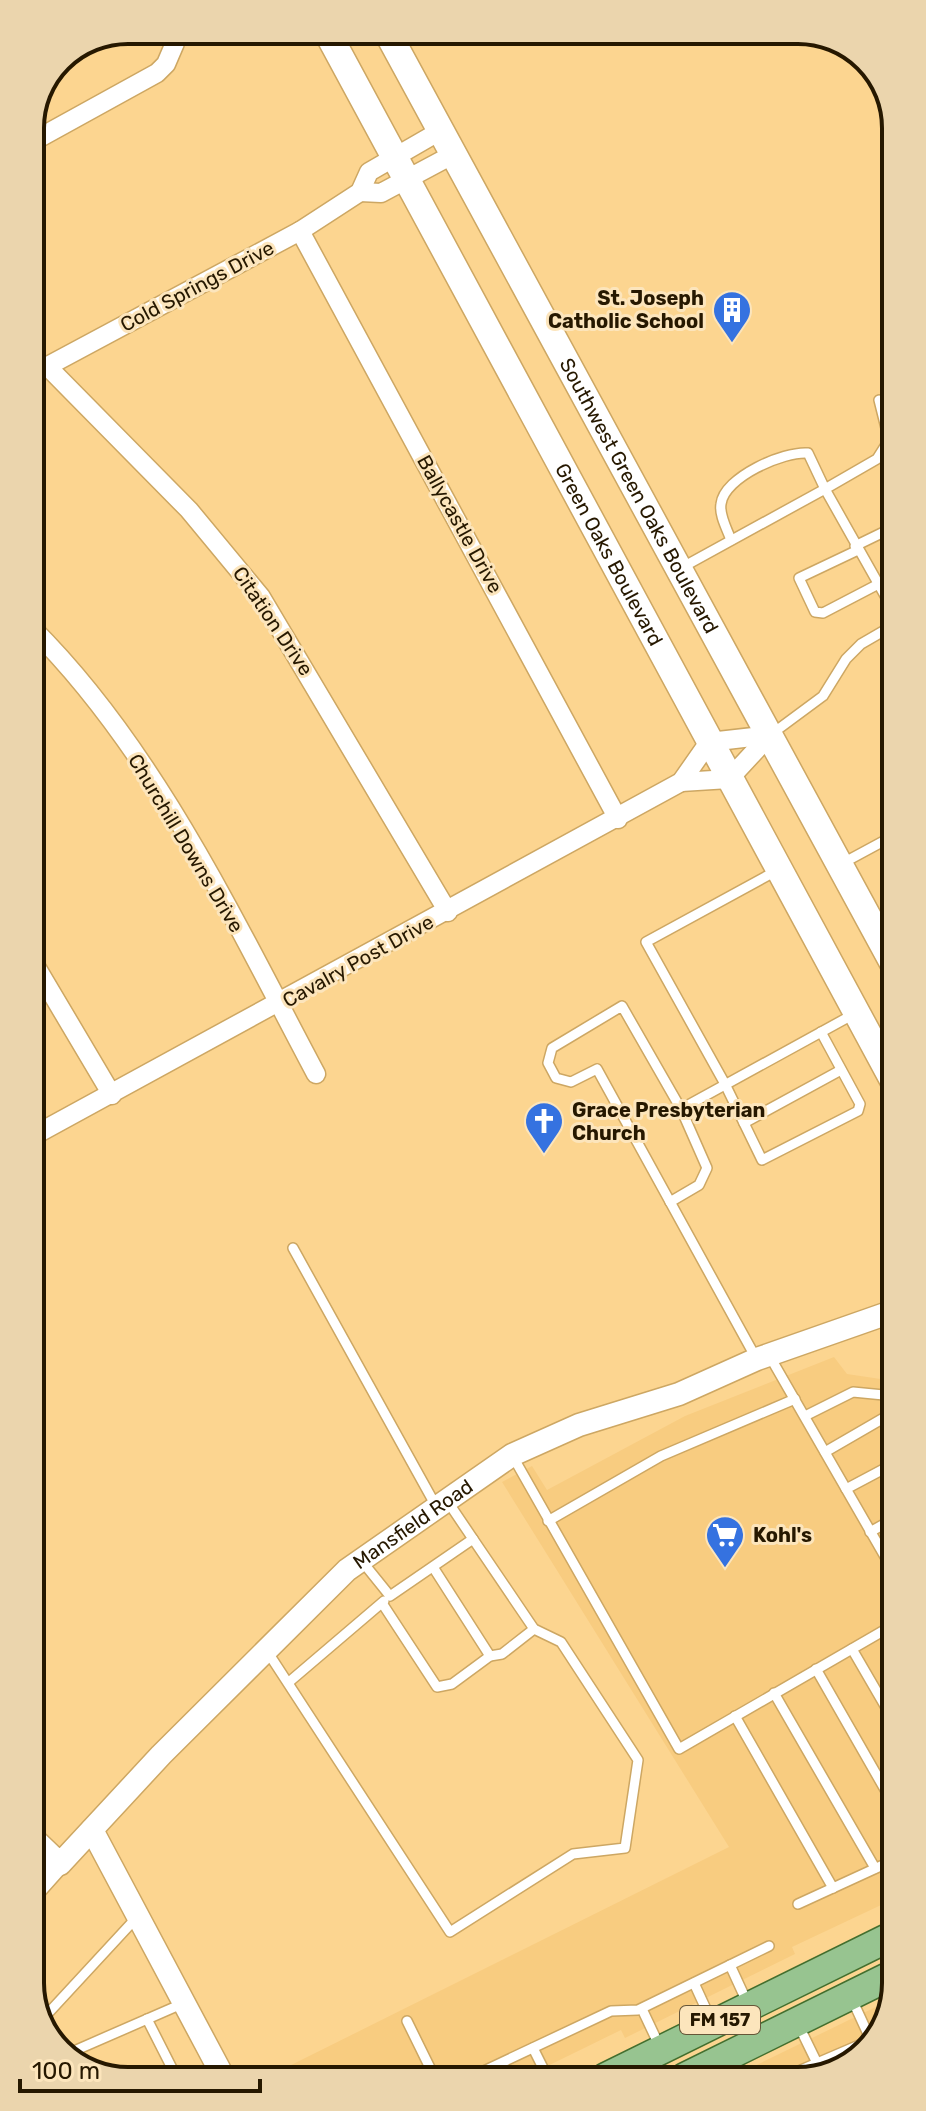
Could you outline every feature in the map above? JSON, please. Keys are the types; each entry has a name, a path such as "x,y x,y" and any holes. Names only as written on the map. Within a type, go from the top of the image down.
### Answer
{"main road":[{"name":"Green Oaks Boulevard","path":"334,44 882,1059"},
{"name":"Southwest Green Oaks Boulevard","path":"393,44 882,942"},
{"name":"FM 157","path":"626,2067 882,1941"},
{"name":"FM 157","path":"705,2067 882,1980"}],"street":[{"path":"44,135 157,73 166,64 175,44"},
{"name":"Cold Springs Drive","path":"360,192 381,193 400,168 440,131"},
{"name":"Cold Springs Drive","path":"44,368 300,231 360,192 369,172 400,168 454,154"},
{"name":"Ballycastle Drive","path":"300,231 618,819"},
{"name":"Citation Drive","path":"44,376 189,510 261,597 448,912"},
{"name":"Churchill Downs Drive","path":"44,641 97,701 211,876 316,1074"},
{"path":"709,742 770,735"},
{"path":"729,779 770,735"},
{"name":"Cavalry Post Drive","path":"44,1130 618,819 681,782 709,742"},
{"name":"Cavalry Post Drive","path":"681,782 729,779"},
{"path":"44,980 112,1095"},
{"name":"Mansfield Road","path":"44,1882 266,1650 361,1560 441,1502 512,1455 579,1425 679,1394 763,1357 882,1315"},
{"path":"92,1830 218,2067"},
{"path":"44,1849 60,1864"}],"lane":[{"path":"879,400 882,412"},
{"path":"731,540 720,509 721,499 739,479 787,453 808,453 856,548 882,592"},
{"path":"678,569 825,489 882,453"},
{"path":"882,534 799,578 815,612 823,613 882,583"},
{"path":"770,735 823,696 846,659 861,644 882,632"},
{"path":"840,864 882,842"},
{"path":"779,870 646,942 725,1084 762,1160 858,1111 860,1104 821,1032"},
{"path":"670,1202 699,1185 707,1168 681,1109 622,1006 552,1048 548,1063 556,1078 571,1082 597,1069 670,1202 763,1357 795,1399 882,1552"},
{"path":"681,1109 857,1012"},
{"path":"744,1123 841,1070"},
{"path":"266,1650 450,1932 573,1854 625,1848 638,1760 561,1642 534,1629 473,1539 441,1502 293,1248"},
{"path":"805,1416 853,1392 882,1395"},
{"path":"548,1521 661,1456 795,1399"},
{"path":"825,1452 882,1419"},
{"path":"512,1455 679,1749 882,1634"},
{"path":"846,1489 882,1470"},
{"path":"870,1532 882,1525"},
{"path":"289,1682 386,1600 473,1539"},
{"path":"361,1560 437,1687 452,1684 490,1656 502,1654 534,1629"},
{"path":"433,1567 490,1656"},
{"path":"852,1649 882,1701"},
{"path":"816,1669 882,1784"},
{"path":"774,1693 875,1868"},
{"path":"735,1716 833,1888"},
{"path":"798,1904 882,1865"},
{"path":"49,2012 138,1916"},
{"path":"492,2067 611,2011 642,2009 769,1946"},
{"path":"730,1965 749,2006"},
{"path":"694,1983 713,2024"},
{"path":"850,1995 868,2030"},
{"path":"77,2050 184,2003"},
{"path":"642,2009 661,2050"},
{"path":"147,2019 171,2067"},
{"path":"407,2021 430,2067"},
{"path":"797,2021 817,2063"},
{"path":"533,2048 542,2067"},
{"path":"812,2066 848,2051"}],"shaded area":[{"path":"834,1357 847,1374 882,1379 882,1905 792,1947 795,1954 625,2038 621,2030 545,2067 287,2067 729,1847 502,1482 532,1466 547,1490 685,1416"},
{"path":"879,2005 865,2034 845,2053 825,2063 798,2067 752,2067"}],"place":[{"name":"St. Joseph Catholic School","path":"732,344"},
{"name":"Grace Presbyterian Church","path":"544,1155"},
{"name":"Kohl's","path":"725,1569"}]}
